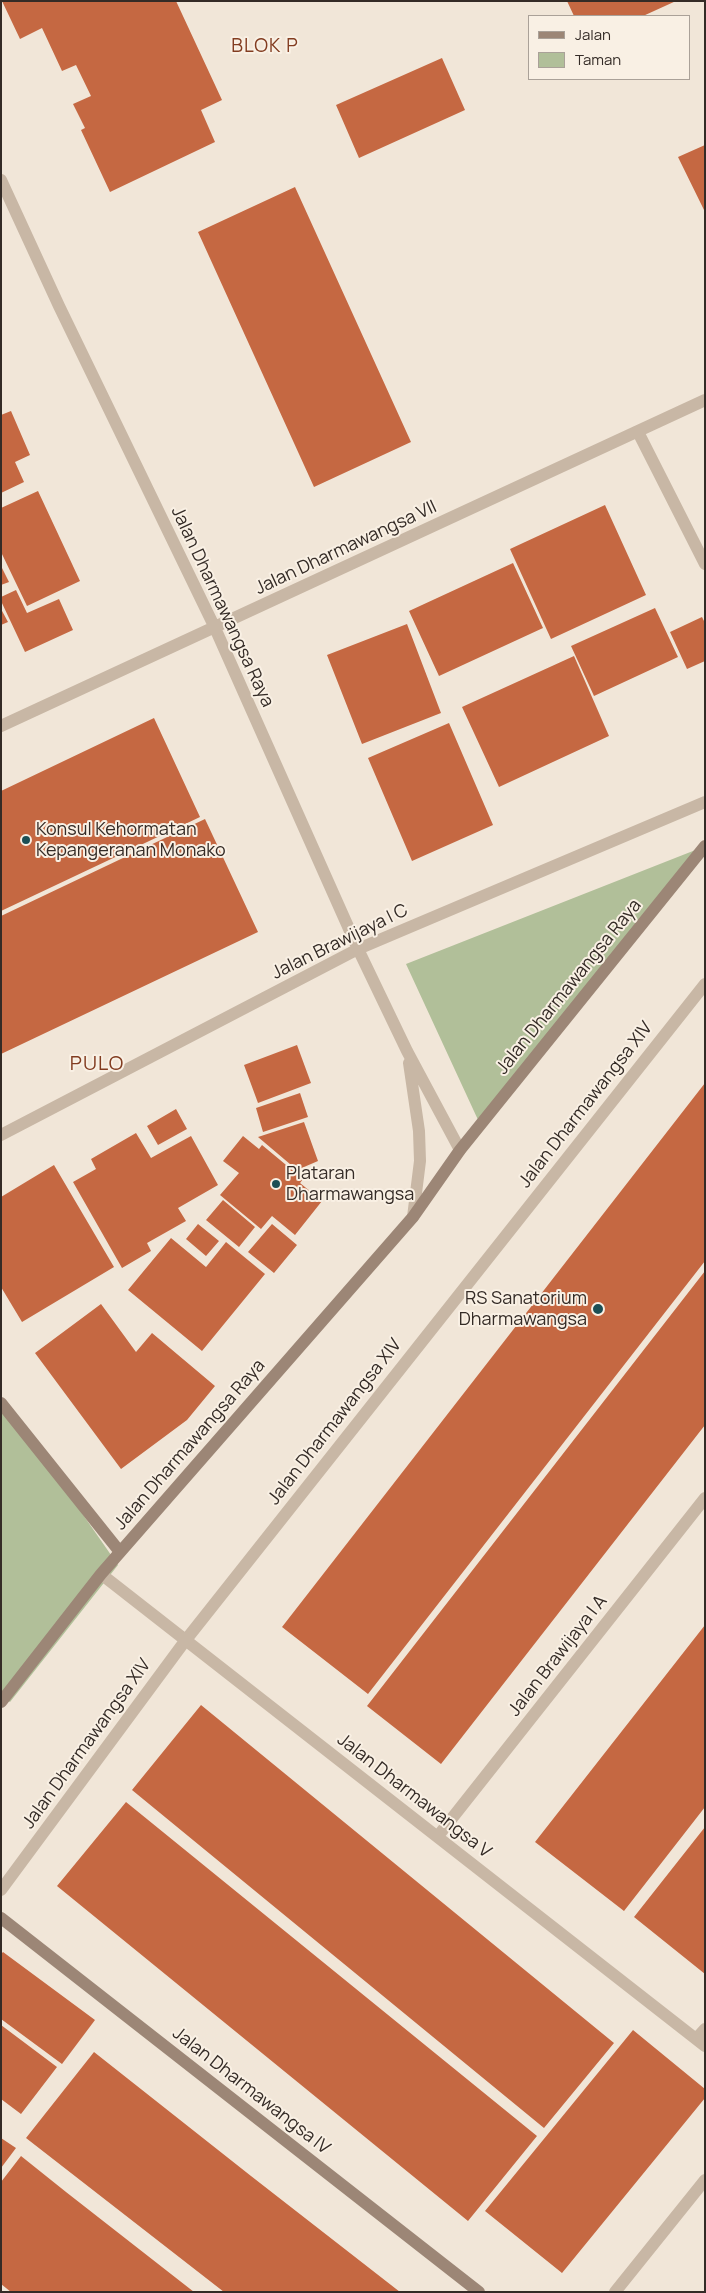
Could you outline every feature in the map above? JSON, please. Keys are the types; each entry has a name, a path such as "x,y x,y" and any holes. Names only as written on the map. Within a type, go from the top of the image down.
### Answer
{"street":[{"name":"Jalan Dharmawangsa Raya","path":"1,180 215,628 358,949 407,1051 460,1150"},
{"name":"Jalan Dharmawangsa VII","path":"1,726 705,400"},
{"path":"638,432 705,564"},
{"name":"Jalan Brawijaya I C","path":"1,1135 358,949 705,802"},
{"name":"Jalan Dharmawangsa Raya","path":"1,1702 6,1691 101,1574 412,1217 460,1150 705,846"},
{"name":"Jalan Dharmawangsa XIV","path":"1,1890 185,1642 705,984"},
{"name":"Jalan Dharmawangsa Raya","path":"407,1051 419,1131 420,1161 412,1217"},
{"path":"1,1403 120,1552"},
{"name":"Jalan Brawijaya I A","path":"438,1836 705,1498"},
{"name":"Jalan Dharmawangsa V","path":"101,1574 185,1642 438,1836 700,2043"},
{"name":"Jalan Dharmawangsa IV","path":"1,1918 479,2292"},
{"path":"700,2043 705,2029"},
{"path":"615,2292 705,2180"}],"green space":[{"path":"698,849 479,1122 406,964"},
{"path":"1,1397 118,1565 10,1702 1,1696"}],"building":[{"path":"2,1 176,1 222,100 201,110 215,142 110,192 81,130 85,128 73,104 91,96 76,65 62,71 42,28 20,39"},
{"path":"567,1 676,1 645,15 574,15"},
{"path":"442,58 465,110 359,158 336,105"},
{"path":"705,145 705,212 678,157"},
{"path":"295,187 411,442 314,487 198,232"},
{"path":"11,411 30,455 15,462 24,482 1,493 1,415"},
{"path":"38,491 80,581 27,606 1,552 1,508"},
{"path":"605,505 646,595 551,639 510,549"},
{"path":"513,563 543,628 439,676 409,611"},
{"path":"1,566 9,582 1,585"},
{"path":"16,590 27,613 59,599 73,630 25,652 1,601 1,597"},
{"path":"655,608 678,657 594,696 571,646"},
{"path":"1,609 8,622 1,625"},
{"path":"702,617 705,623 705,661 687,669 670,632"},
{"path":"407,624 441,713 362,744 327,655"},
{"path":"574,656 609,736 499,787 462,707"},
{"path":"154,718 200,817 1,911 1,791"},
{"path":"449,723 493,825 412,861 368,758"},
{"path":"205,819 258,932 1,1054 1,916"},
{"path":"297,1045 311,1083 258,1103 244,1065"},
{"path":"705,1083 705,1261 368,1694 282,1627"},
{"path":"300,1093 308,1117 263,1132 256,1108"},
{"path":"176,1109 187,1129 158,1145 147,1126"},
{"path":"304,1122 318,1161 297,1170 258,1137"},
{"path":"136,1133 151,1158 191,1136 218,1185 178,1208 186,1221 147,1243 151,1251 122,1268 73,1182 96,1169 91,1159"},
{"path":"243,1136 259,1149 262,1145 303,1179 300,1183 322,1201 295,1235 272,1216 261,1229 220,1195 239,1173 223,1161"},
{"path":"54,1165 114,1267 22,1322 1,1287 1,1197"},
{"path":"223,1200 255,1227 239,1247 206,1220"},
{"path":"198,1224 219,1241 206,1256 186,1239"},
{"path":"272,1224 297,1245 274,1273 248,1252"},
{"path":"171,1238 206,1267 226,1242 265,1274 202,1351 128,1290"},
{"path":"705,1271 705,1425 441,1764 367,1706"},
{"path":"101,1304 136,1352 152,1333 215,1386 187,1420 121,1469 35,1353"},
{"path":"705,1625 705,1807 624,1911 535,1842"},
{"path":"201,1705 614,2043 544,2128 132,1790"},
{"path":"126,1802 537,2136 468,2221 57,1886"},
{"path":"705,1827 705,1974 634,1917"},
{"path":"3,1952 95,2020 62,2064 1,2019 1,1954"},
{"path":"1,2025 57,2067 21,2114 1,2099"},
{"path":"633,2030 705,2089 705,2098 562,2273 485,2211"},
{"path":"94,2052 400,2292 224,2292 26,2138"},
{"path":"1,2138 16,2148 1,2168"},
{"path":"21,2156 194,2292 11,2292 1,2284 1,2182"}],"place":[{"name":"Konsul Kehormatan Kepangeranan Monako","path":"26,840"},
{"name":"Plataran Dharmawangsa","path":"276,1184"},
{"name":"RS Sanatorium Dharmawangsa","path":"598,1309"}],"district":[{"name":"BLOK P","path":"265,47"},
{"name":"PULO","path":"97,1064"}]}
